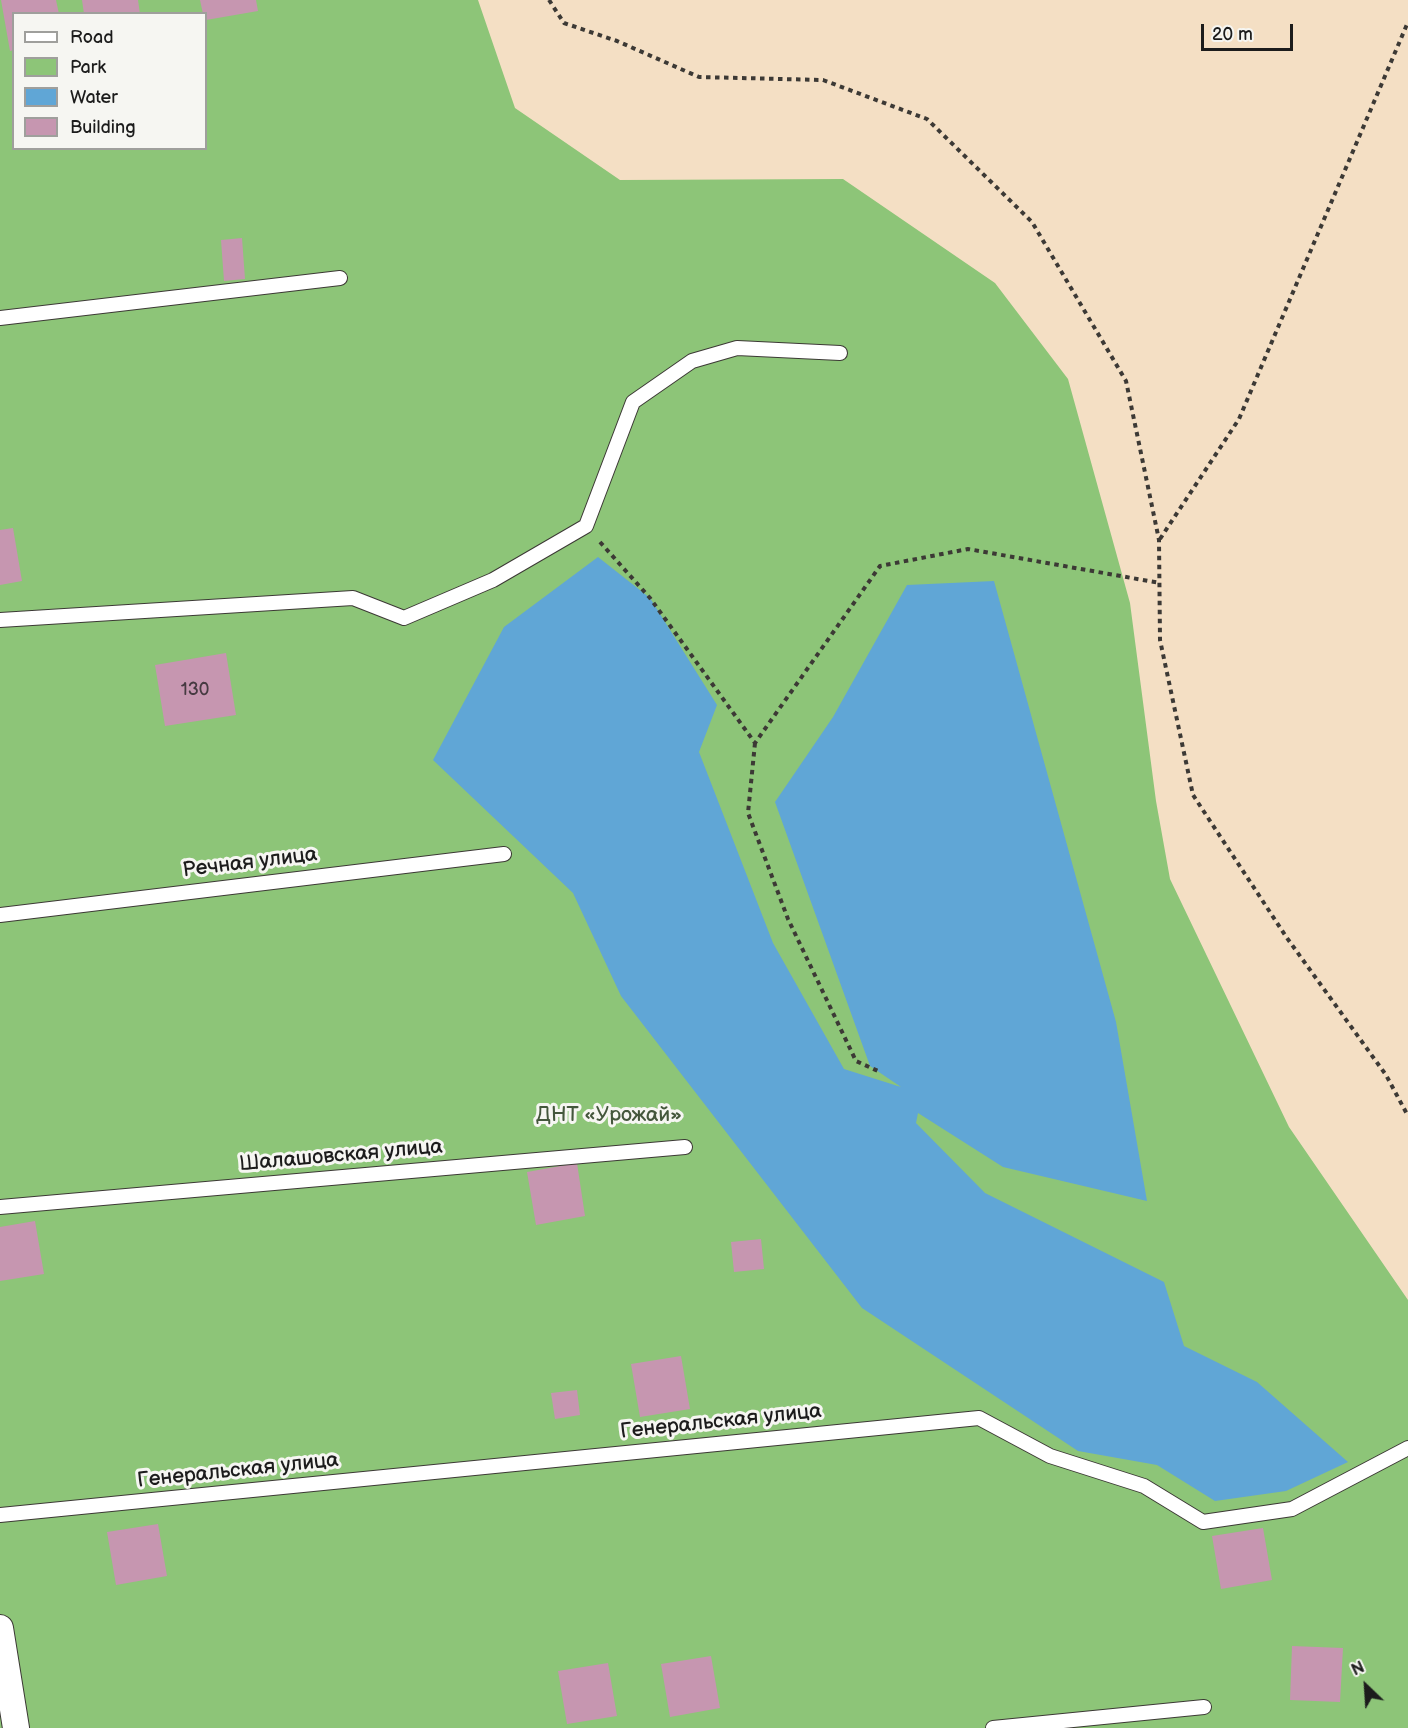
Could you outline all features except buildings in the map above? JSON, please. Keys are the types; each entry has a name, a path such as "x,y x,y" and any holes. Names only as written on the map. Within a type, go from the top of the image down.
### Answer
{"street":[{"path":"0,1628 16,1728"}],"lane":[{"path":"0,318 340,279"},
{"path":"0,620 352,598 404,618 493,580 586,526 633,402 692,361 737,348 840,353"},
{"name":"Речная улица","path":"0,915 504,854"},
{"name":"Шалашовская улица","path":"0,1207 685,1147"},
{"name":"Генеральская улица","path":"0,1515 979,1418 1050,1455 1144,1485 1203,1522 1292,1509 1408,1448"},
{"path":"993,1728 1204,1707"}],"path":[{"path":"549,0 564,23 617,41 699,77 823,80 927,119 1032,222 1126,381 1159,540 1160,640 1193,795 1287,938 1386,1075 1408,1116"},
{"path":"1159,540 1239,419 1408,22"},
{"path":"586,526 650,598 755,743"},
{"path":"878,1071 856,1061 788,918 752,824 748,813 755,743 880,566 968,549 1160,583"}],"green space":[{"name":"ДНТ «Урожай»","path":"0,0 478,0 515,108 620,180 843,179 995,283 1068,379 1130,603 1156,801 1170,879 1289,1127 1408,1300 1408,1728 0,1728"}],"water":[{"path":"598,557 650,598 717,705 699,752 773,943 844,1069 901,1087 870,1066 775,802 833,717 907,585 994,581 1116,1022 1147,1201 1003,1167 918,1113 916,1123 985,1193 1164,1282 1184,1346 1257,1382 1348,1462 1286,1491 1215,1501 1157,1465 1078,1451 862,1308 621,996 573,893 433,760 504,627"}]}
